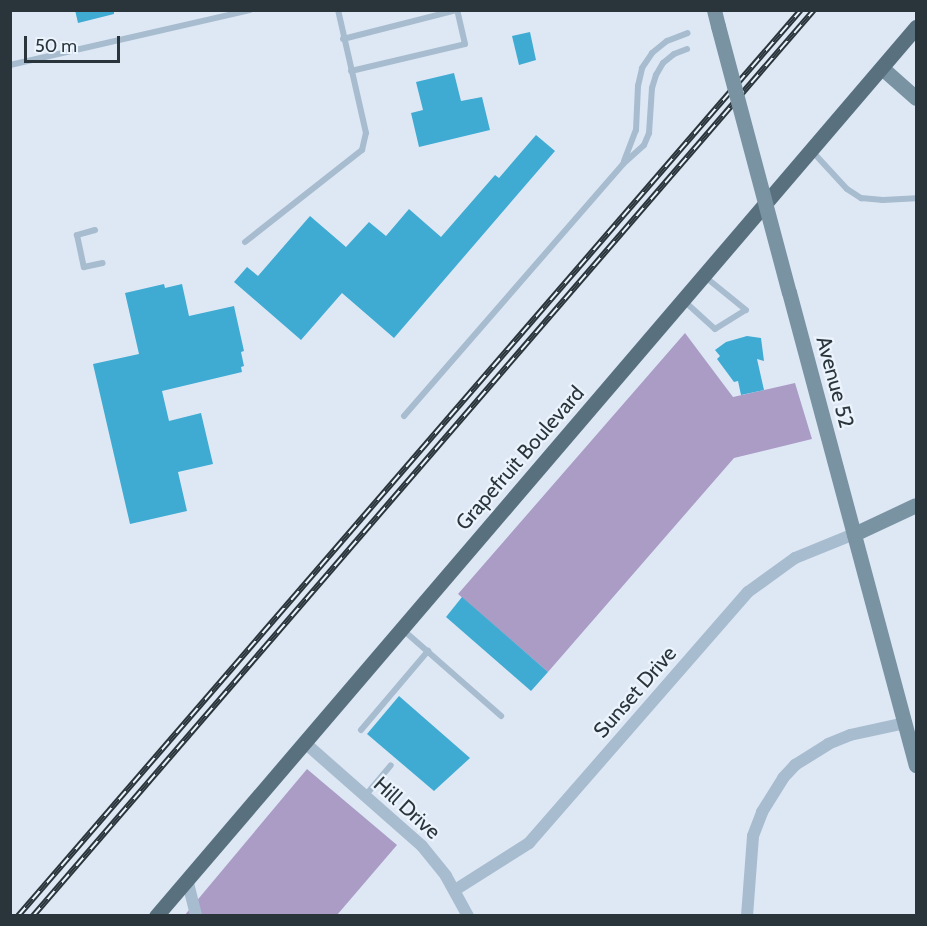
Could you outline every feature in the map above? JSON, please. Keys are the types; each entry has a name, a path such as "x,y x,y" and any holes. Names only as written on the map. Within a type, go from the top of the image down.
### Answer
{"main road":[{"name":"Avenue 52","path":"714,10 916,765"},
{"name":"Grapefruit Boulevard","path":"156,915 916,27"},
{"path":"882,68 916,98"},
{"path":"854,534 916,505"}],"street":[{"name":"Sunset Drive","path":"455,890 515,854 534,838 748,592 795,558 854,534"},
{"path":"747,915 753,836 762,812 783,778 802,760 828,744 850,735 905,723"},
{"name":"Hill Drive","path":"304,742 422,846 455,890 468,915"},
{"path":"187,879 196,915"}],"lane":[{"path":"10,65 250,10"},
{"path":"245,242 362,150 366,133 338,10"},
{"path":"343,39 457,10 465,44 351,71"},
{"path":"622,164 636,130 638,86 642,68 652,53 668,41 688,33"},
{"path":"404,416 622,164 644,145 649,133 652,88 663,63 674,54 687,49"},
{"path":"638,86 652,88"},
{"path":"811,150 848,189 861,198 883,200 916,198"},
{"path":"95,231 77,235 84,267 103,263"},
{"path":"683,300 715,329 746,310 703,276"},
{"path":"402,628 501,716"},
{"path":"361,730 428,651"},
{"path":"365,796 391,765"}],"shaded area":[{"path":"685,333 733,397 795,383 812,439 734,458 548,672 458,594"},
{"path":"307,769 397,845 337,915 184,916"}],"building":[{"path":"75,10 114,10 114,14 78,23"},
{"path":"530,32 536,60 519,65 512,36"},
{"path":"454,73 461,101 482,97 490,130 419,147 411,113 423,110 416,82"},
{"path":"536,135 555,151 394,338 342,293 301,340 234,282 247,267 258,276 310,216 346,247 369,222 386,236 409,209 441,237 495,175 499,178"},
{"path":"164,284 165,288 182,284 189,316 234,306 244,351 241,352 244,366 241,367 242,372 162,391 169,421 201,413 213,464 178,472 187,511 130,524 93,364 139,354 125,293"},
{"path":"747,336 761,338 764,361 757,359 764,390 741,395 738,381 734,382 717,359 720,356 715,350 726,342"},
{"path":"462,597 548,672 531,691 446,617"},
{"path":"399,696 470,758 434,791 367,734"}],"railway":[{"path":"18,916 801,10"},
{"path":"33,916 814,10"}]}
